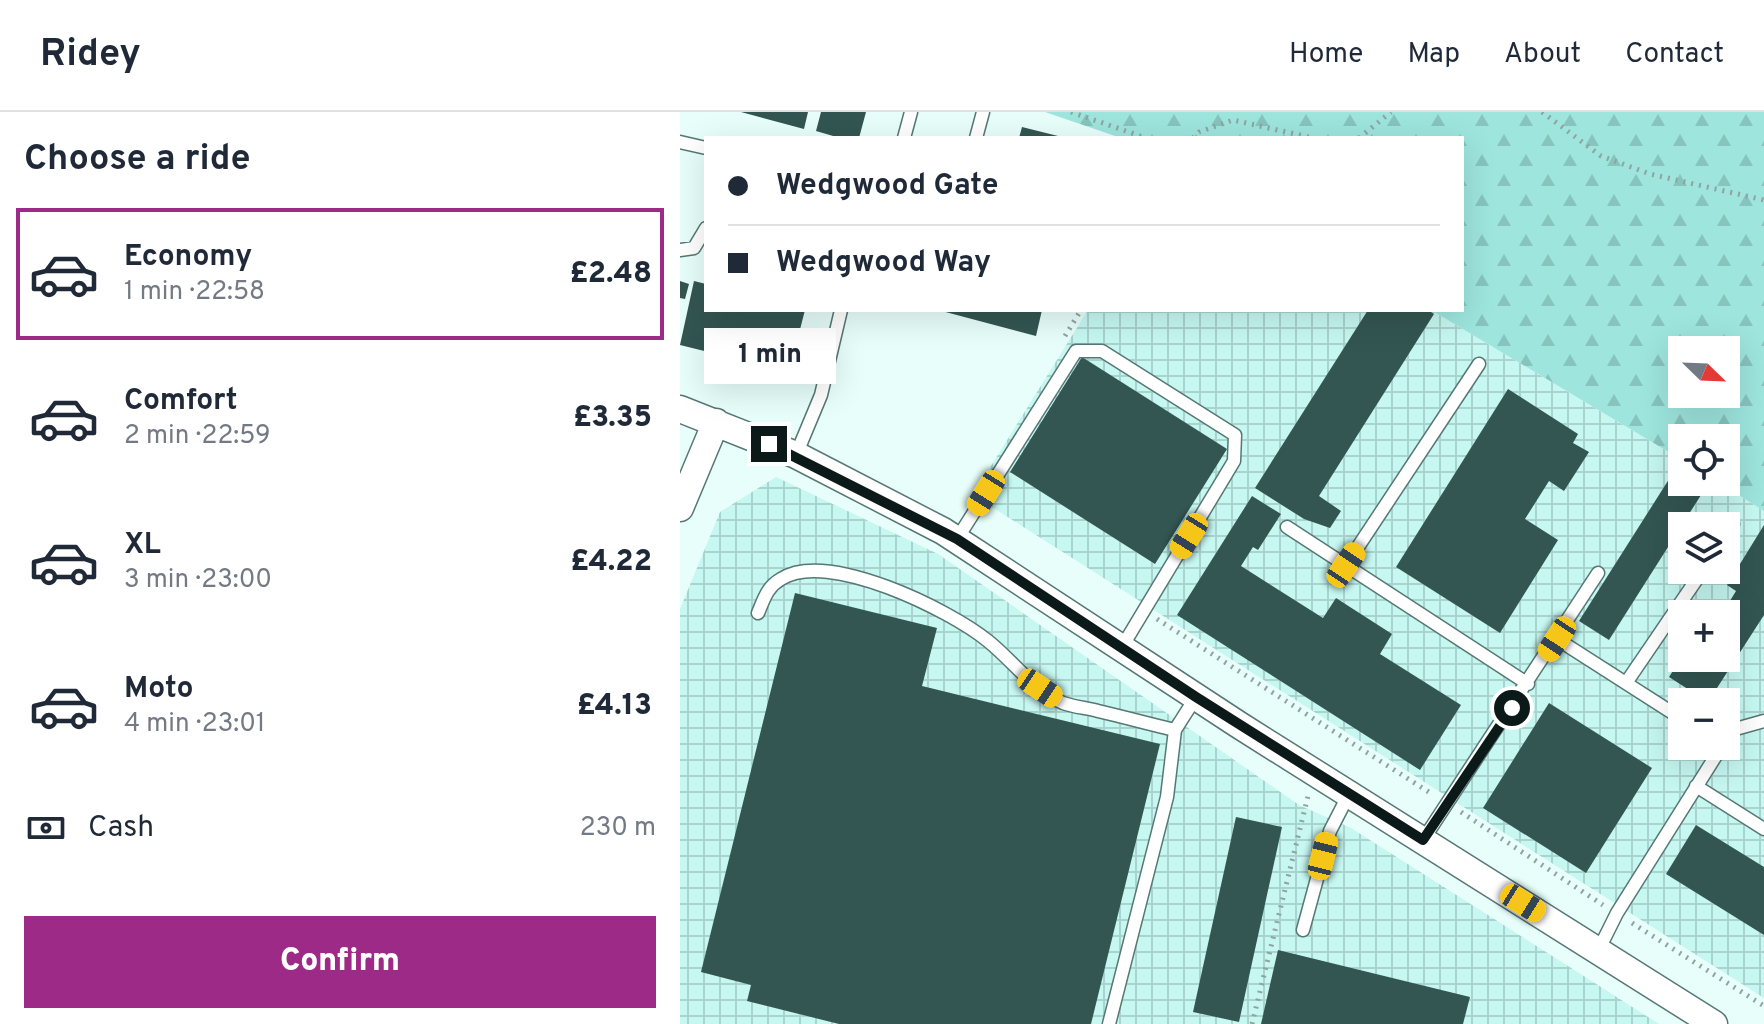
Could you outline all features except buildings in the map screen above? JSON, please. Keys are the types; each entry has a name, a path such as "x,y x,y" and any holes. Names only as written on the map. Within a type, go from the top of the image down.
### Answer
{"street":[{"path":"680,409 796,455 957,539 1196,697 1714,1024"},
{"path":"680,508 716,422"}],"lane":[{"path":"905,136 911,112"},
{"path":"977,136 983,112"},
{"path":"680,142 704,148"},
{"path":"680,250 694,248 704,231"},
{"path":"796,455 821,395 841,312"},
{"path":"957,539 1076,351 1102,351 1235,435 1234,461 1122,647"},
{"path":"1346,565 1479,364"},
{"path":"1287,527 1528,684"},
{"path":"758,613 767,590 782,577 802,572 841,573 893,589 949,615 987,640 1040,688 1061,702 1175,730"},
{"path":"1423,840 1598,573"},
{"path":"1626,683 1693,584"},
{"path":"1557,639 1668,710"},
{"path":"1109,1024 1167,797 1175,730 1196,697"},
{"path":"1740,728 1764,721"},
{"path":"1598,951 1617,913 1713,760"},
{"path":"1696,786 1764,829"},
{"path":"1303,930 1330,831 1349,794"}],"path":[{"path":"1071,112 1140,136"},
{"path":"1361,136 1391,112"},
{"path":"1542,112 1601,156 1650,174 1764,200"},
{"path":"1195,136 1233,120 1304,136"},
{"path":"1144,610 1764,1006"},
{"path":"1252,1024 1314,771"}],"shaded area":[{"path":"1087,312 1434,312 1668,452 1668,496 1740,496 1764,511 1764,998 973,495"},
{"path":"776,477 938,554 1299,805 1351,828 1659,1024 680,1024 680,609 720,512"}],"green space":[{"path":"1045,112 1764,112 1764,511 1740,496 1740,424 1668,424 1668,452 1434,312 1464,312 1464,136 1115,136"}],"route":[{"path":"769,444 957,539 1196,697 1423,840 1512,708"}]}
